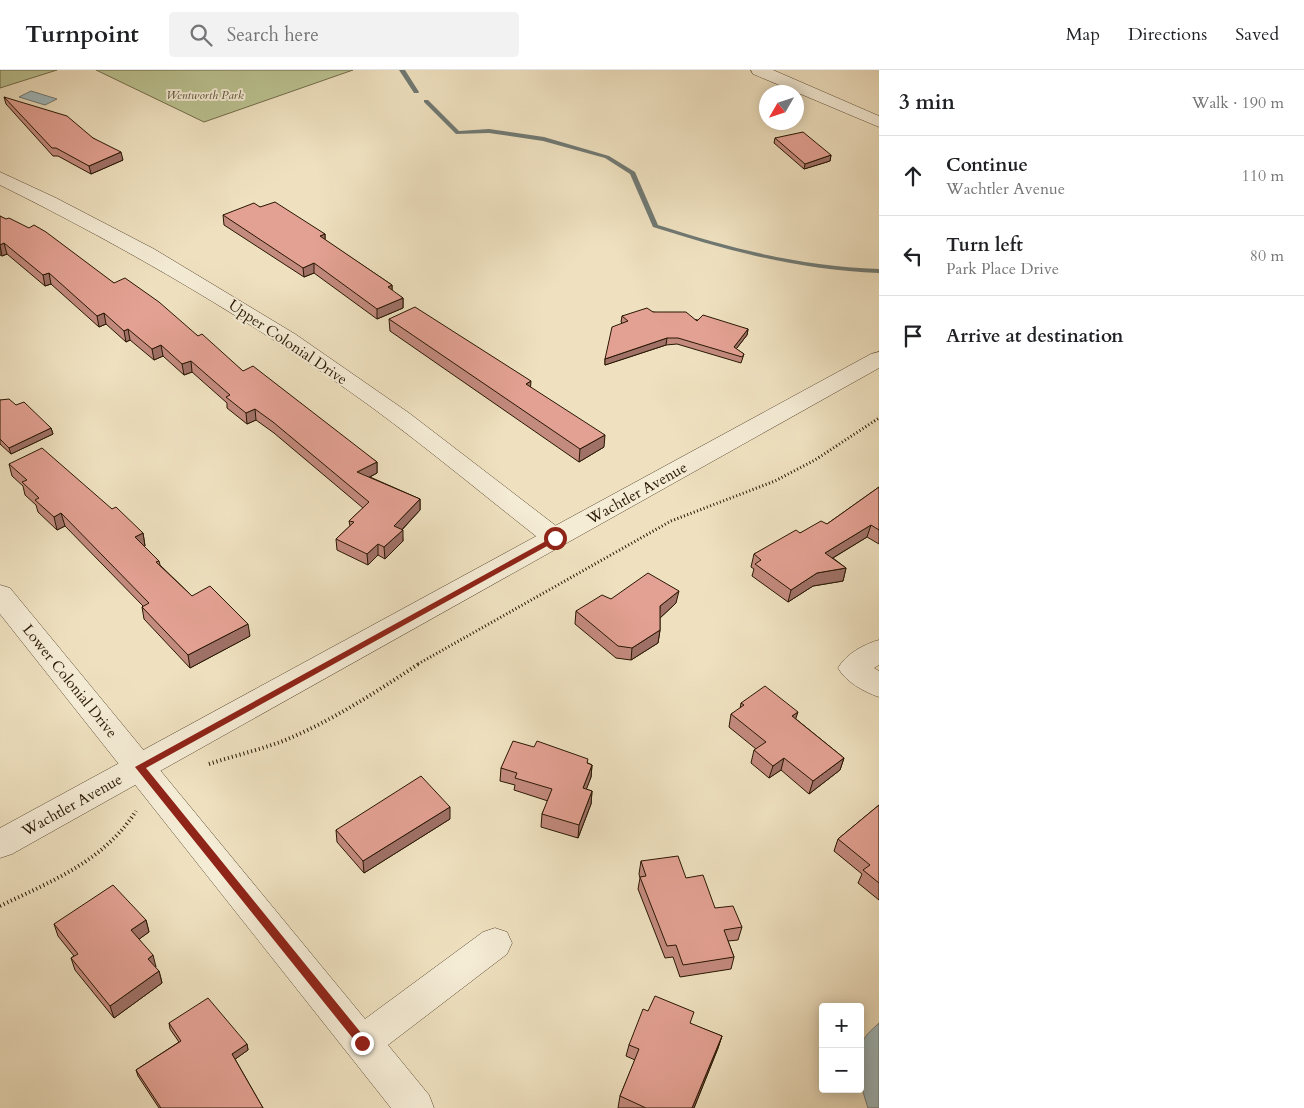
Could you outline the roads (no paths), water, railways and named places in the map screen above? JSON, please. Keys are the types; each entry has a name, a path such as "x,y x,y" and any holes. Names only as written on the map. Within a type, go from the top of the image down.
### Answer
{"street":[{"path":"759,70 879,122"},
{"name":"Upper Colonial Drive","path":"0,178 81,216 207,288 378,402 555,538"},
{"name":"Wachtler Avenue","path":"0,844 148,778 555,538 879,360"},
{"name":"Lower Colonial Drive","path":"0,596 415,1108"},
{"path":"879,650 853,668 879,686"},
{"path":"362,1043 495,943"}],"water":[{"path":"31,91 57,99 45,105 19,97"},
{"path":"879,1023 879,1108 868,1108 863,1093 864,1038"}],"waterway":[{"path":"402,70 416,92"},
{"path":"426,101 458,133 489,131 544,139 607,157 633,173 655,226 738,251 793,263 849,270 879,271"}],"park label":[{"name":"Wentworth Park","path":"205,95"}]}
